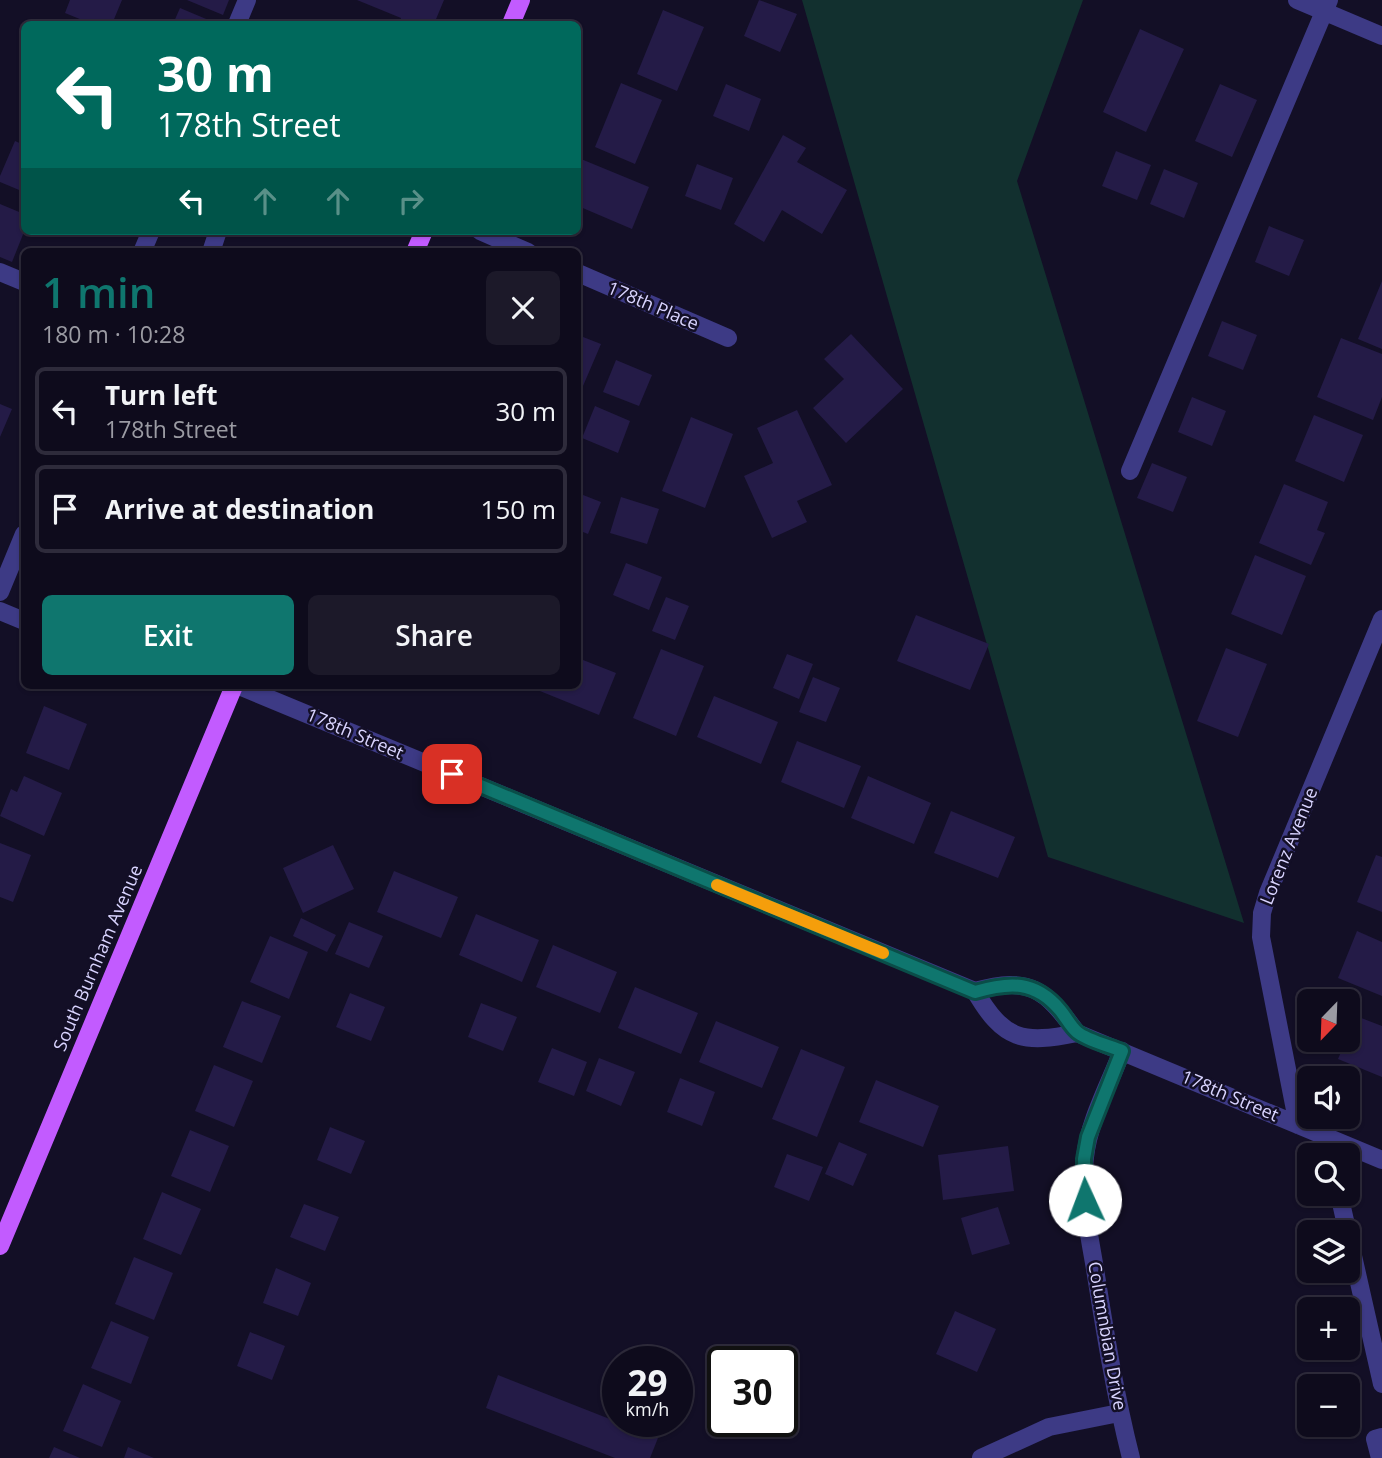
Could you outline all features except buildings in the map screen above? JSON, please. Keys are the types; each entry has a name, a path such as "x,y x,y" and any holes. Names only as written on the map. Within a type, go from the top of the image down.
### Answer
{"main road":[{"path":"512,21 521,0"},
{"name":"South Burnham Avenue","path":"0,1246 235,689"}],"street":[{"path":"238,21 247,0"},
{"path":"1297,0 1327,6 1382,36"},
{"path":"1130,471 1327,6"},
{"path":"489,235 519,248"},
{"path":"0,272 21,281"},
{"name":"178th Place","path":"581,274 728,338"},
{"path":"0,592 21,541"},
{"path":"0,611 21,620"},
{"name":"Lorenz Avenue","path":"1297,1120 1261,937 1262,914 1268,893 1382,620"},
{"name":"178th Street","path":"243,689 975,992 1010,984 1032,989 1051,1000 1077,1033 1297,1125"},
{"path":"975,992 992,1018 1015,1035 1040,1039 1077,1033"},
{"name":"Columnbian Drive","path":"1122,1051 1088,1137 1084,1171 1087,1217 1119,1413 1131,1458"},
{"name":"178th Street","path":"1304,1129 1325,1143"},
{"name":"178th Street","path":"1360,1154 1382,1160"},
{"path":"1342,1206 1382,1384"},
{"path":"981,1458 1049,1427 1119,1413"},
{"path":"1380,1458 1375,1439 1382,1437"}],"green space":[{"path":"802,0 1083,0 1017,181 1244,923 1048,857"}],"slow traffic":[{"path":"717,885 883,953"}],"route":[{"path":"452,774 975,992 999,985 1022,985 1051,1000 1077,1033 1122,1051 1088,1137 1084,1159 1085,1200"}]}
